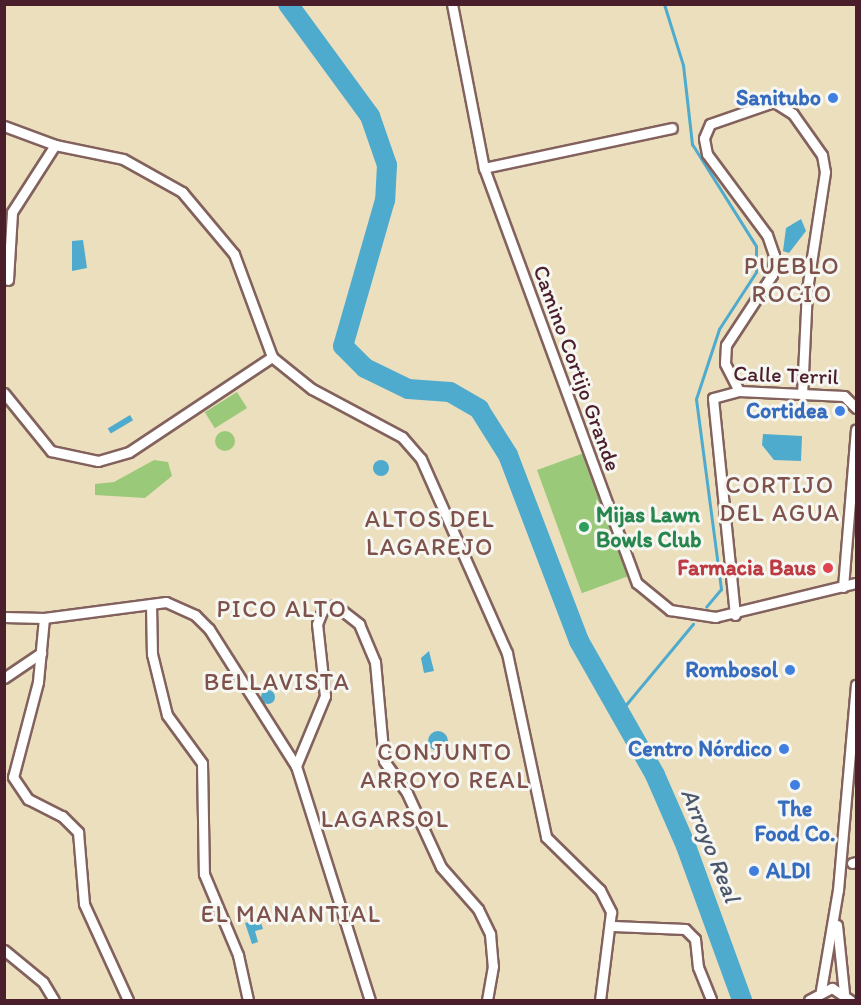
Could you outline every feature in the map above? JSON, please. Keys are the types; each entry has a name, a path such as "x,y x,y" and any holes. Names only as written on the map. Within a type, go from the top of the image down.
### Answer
{"street":[{"name":"Camino Cortijo Grande","path":"452,4 484,168 637,583 670,610 735,615 856,583"},
{"path":"739,391 725,363 726,345 772,275 774,255 767,235 707,154 704,138 710,124 774,102 793,114 822,155 825,172 807,289 802,394"},
{"path":"4,126 56,145 144,168 205,215 234,254 272,357 312,389 402,437 428,477 507,653 546,837 600,890 613,926 600,1000"},
{"path":"484,168 672,128"},
{"path":"8,280 12,212 56,145"},
{"path":"4,393 51,451 98,461 129,452 272,357"},
{"name":"Calle Terril","path":"735,615 711,416 713,399 739,391 844,396 855,405"},
{"path":"843,587 856,430"},
{"path":"151,604 152,654 167,715 202,763 204,874 238,955 248,1000"},
{"path":"4,617 45,618 151,604 180,607 209,630 296,766 370,1000"},
{"path":"296,766 325,696 317,624 323,609 335,605 353,616 370,647 384,761 407,793 441,867 478,909 490,934 493,966 487,1000"},
{"path":"45,618 33,708 14,767 16,786 78,832 81,894 128,1000"},
{"path":"4,678 41,653"},
{"path":"809,1000 821,990 837,890 856,685"},
{"path":"837,890 837,960 847,997"},
{"path":"613,926 679,926 692,934 717,1000"},
{"path":"4,950 43,982 54,1000"},
{"path":"700,955 698,967 711,1000"},
{"path":"821,990 847,997"}],"green space":[{"path":"237,392 247,408 215,428 205,412"},
{"path":"225,431 232,434 235,441 232,448 225,451 218,448 215,441 218,434"},
{"name":"Mijas Lawn Bowls Club","path":"584,453 629,576 582,593 537,470"},
{"path":"154,460 168,462 172,476 145,498 95,495 95,484 114,482"}],"water":[{"path":"801,219 806,231 789,253 783,251 786,228"},
{"path":"83,240 87,268 72,271 72,241"},
{"path":"130,415 133,420 111,434 108,428"},
{"path":"763,434 802,436 801,461 774,460 762,445"},
{"path":"381,460 387,462 389,468 387,474 381,476 375,474 373,468 375,462"},
{"path":"429,651 434,671 424,673 421,658"},
{"path":"265,690 271,690 275,697 271,704 265,704 261,700 261,694"},
{"path":"438,731 445,734 448,741 445,748 438,751 431,748 428,741 431,734"},
{"path":"260,919 263,929 255,931 258,942 252,944 245,923"}],"waterway":[{"name":"Arroyo Real","path":"288,4 370,116 387,165 385,200 343,346 365,368 408,389 450,392 479,409 508,455 579,641 655,775 686,846 742,1000"},
{"path":"664,4 683,65 692,144 756,246 756,272 719,329 696,399 721,589 706,607"},
{"path":"619,713 693,624"}],"place":[{"name":"Sanitubo","path":"833,98"},
{"name":"Cortidea","path":"840,411"},
{"name":"Mijas Lawn Bowls Club","path":"584,527"},
{"name":"Farmacia Baus","path":"828,568"},
{"name":"Rombosol","path":"790,670"},
{"name":"Centro Nórdico","path":"784,749"},
{"name":"The Food Co.","path":"795,785"},
{"name":"ALDI","path":"754,871"}],"district":[{"name":"PUEBLO ROCIO","path":"792,280"},
{"name":"CORTIJO DEL AGUA","path":"780,499"},
{"name":"ALTOS DEL LAGAREJO","path":"430,533"},
{"name":"PICO ALTO","path":"282,609"},
{"name":"BELLAVISTA","path":"277,682"},
{"name":"CONJUNTO ARROYO REAL","path":"445,766"},
{"name":"LAGARSOL","path":"385,819"},
{"name":"EL MANANTIAL","path":"291,914"}]}
